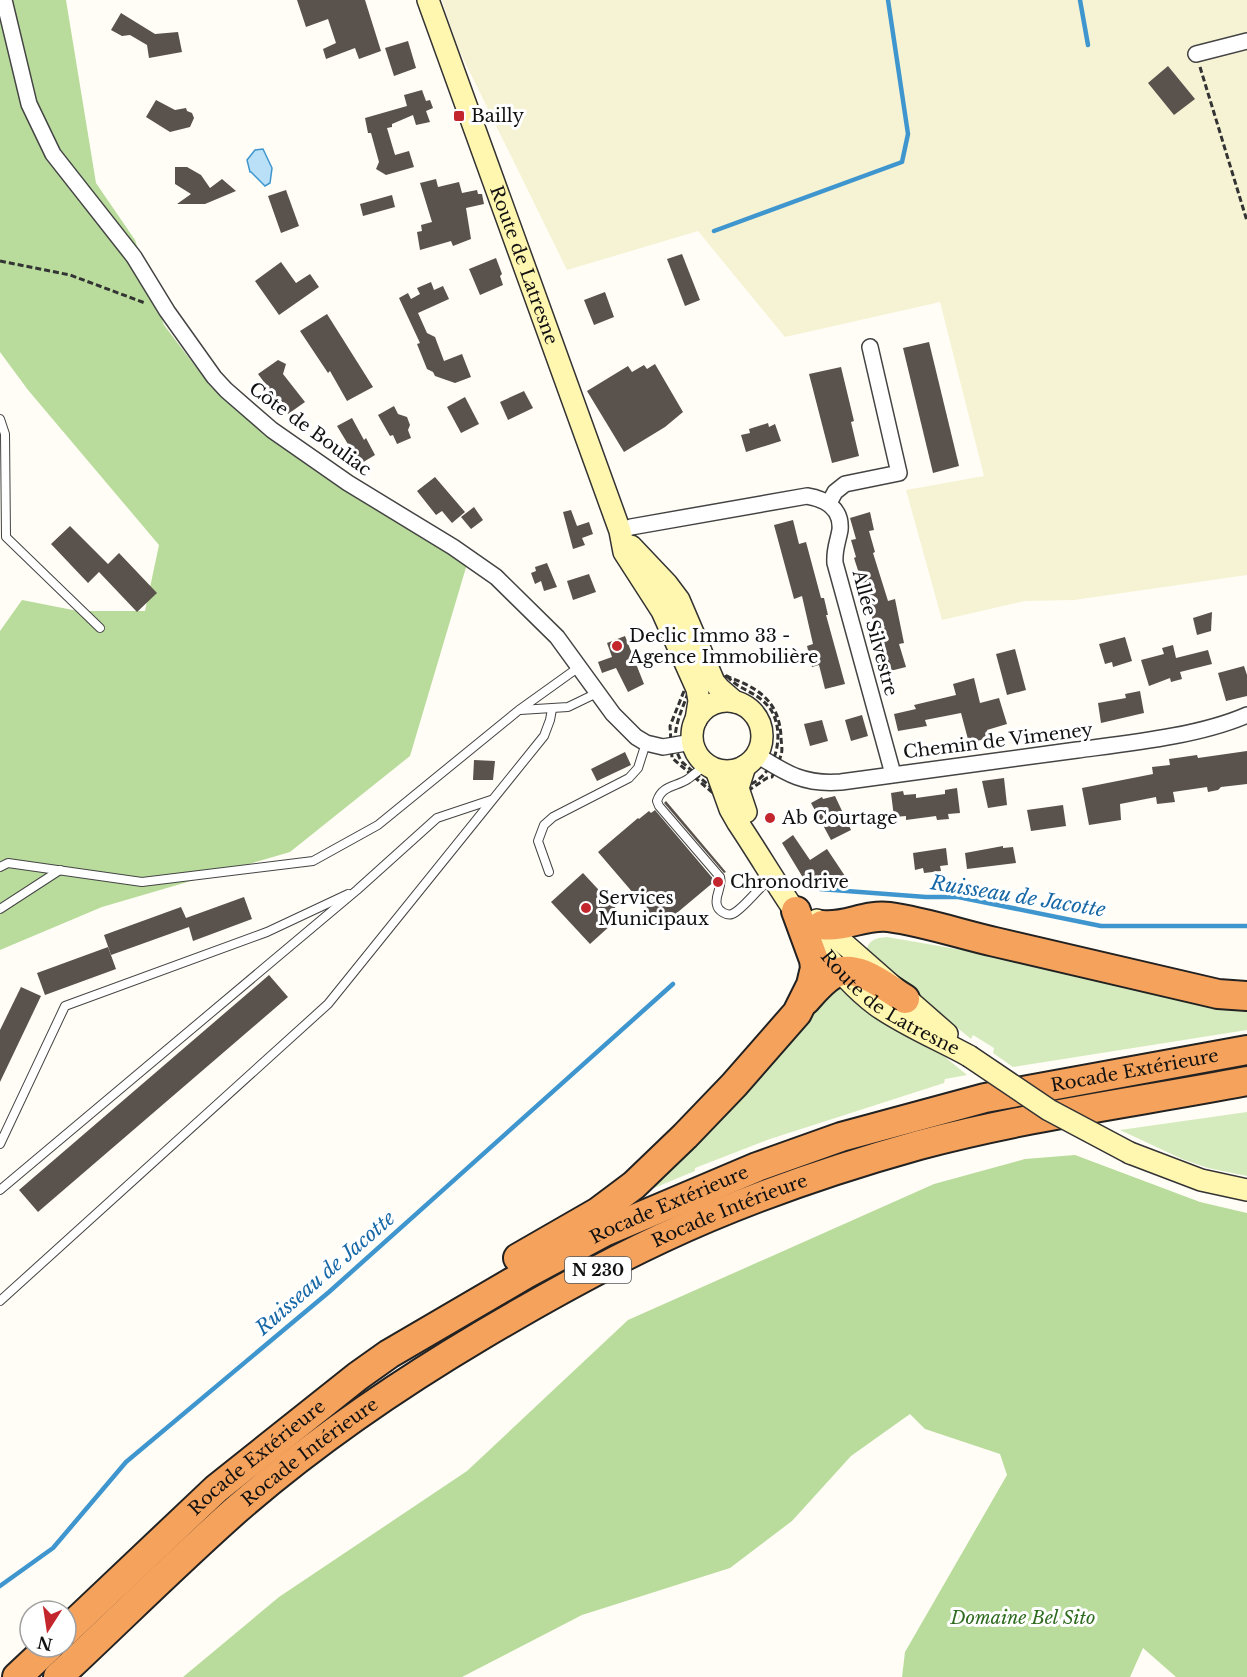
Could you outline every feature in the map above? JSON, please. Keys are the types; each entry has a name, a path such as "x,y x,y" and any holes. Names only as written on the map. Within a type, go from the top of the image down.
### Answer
{"highway":[{"path":"796,911 814,960 813,977 805,1000"},
{"path":"822,925 833,926 874,917 911,921 1218,994 1247,996"},
{"path":"389,1354 410,1327 598,1212 634,1185 734,1085 769,1047 805,1000 830,976 846,970 859,972 905,999"},
{"name":"Rocade Extérieure","path":"78,1620 216,1489 298,1422 389,1354 526,1274 606,1232 650,1211 768,1163 841,1137 962,1103 1247,1050"},
{"name":"Rocade Intérieure","path":"58,1677 238,1508 336,1430 412,1377 540,1301 603,1267 665,1236 773,1193 918,1146 1017,1121 1247,1081"},
{"path":"1142,1100 1174,1110 1247,1099"},
{"path":"17,1677 36,1659"}],"street":[{"name":"Côte de Bouliac","path":"4,0 29,104 53,154 134,257 167,311 214,377 239,404 348,483 453,547 489,572 553,632 624,728 646,743 663,747 692,742"},
{"name":"Route de Latresne","path":"428,0 620,531 624,552 653,581 663,611 703,678 735,702"},
{"path":"1196,54 1247,41"},
{"path":"620,531 631,527 807,496 823,499 829,503 835,492 845,484 899,473 870,347"},
{"name":"Allée Silvestre","path":"829,503 836,512 840,527 834,549 835,563 893,774"},
{"name":"Route de Latresne","path":"696,720 703,678"},
{"path":"733,796 740,778 751,761 761,744 760,723 746,706 735,702 723,701 712,704 703,711 692,731 692,742 705,770 728,771 751,761"},
{"name":"Chemin de Vimeney","path":"751,761 776,767 802,780 821,783 1118,744 1200,730 1247,715"},
{"name":"Route de Latresne","path":"705,770 733,796 793,891 822,925 969,1056"},
{"name":"Route de Latresne","path":"733,796 738,823 796,911 841,971 879,1007 969,1056"},
{"path":"969,1056 1049,1110 1130,1153 1201,1180 1247,1190"}],"lane":[{"path":"0,419 5,434 6,537 100,628"},
{"path":"0,867 8,862 142,882 313,861 378,825 519,710 579,667"},
{"path":"519,710 567,707 597,693"},
{"path":"0,1301 328,1004 544,736 552,709"},
{"path":"549,872 538,841 544,825 553,816 629,778 638,768 646,743"},
{"path":"705,770 664,789 657,801 720,877 722,882 717,908 726,914 732,914 773,877"},
{"path":"0,1190 357,890 437,818 493,799"},
{"path":"0,909 60,870"},
{"path":"0,1144 65,1005 267,932 357,890"}],"path":[{"path":"1196,54 1247,221"},
{"path":"0,261 70,275 167,311"},
{"path":"717,673 752,688 764,696 775,708 780,723 782,754 772,777 746,792 733,796 717,798 705,770 672,758 672,747 670,726 686,686 717,673"}],"shaded area":[{"path":"442,0 1247,0 1247,575 1074,600 1025,601 942,620 906,490 984,476 940,302 785,337 698,231 567,270 457,46"}],"green space":[{"path":"0,0 66,0 96,183 135,240 164,325 211,387 288,450 467,564 410,756 290,852 102,907 0,950 0,631 22,600 78,611 145,611 159,545 28,390 0,352"},
{"path":"887,937 1003,957 1247,1006 1247,1030 1013,1067 993,1053 994,1048 973,1035 971,1039 866,952 873,940"},
{"path":"837,983 934,1048 967,1075 945,1079 944,1083 770,1139 695,1168 695,1171 649,1190 646,1186"},
{"path":"1247,1112 1247,1176 1208,1168 1182,1159 1120,1130"},
{"name":"Domaine Bel Sito","path":"1075,1155 1200,1202 1247,1213 1247,1677 1176,1677 1143,1648 1130,1677 902,1677 905,1652 1007,1475 1000,1454 925,1429 910,1414 851,1456 792,1521 730,1568 582,1615 462,1677 183,1677 279,1597 467,1471 628,1320 934,1184 1025,1159"}],"water":[{"path":"263,149 272,168 270,183 265,186 250,172 247,160 255,150"}],"building":[{"path":"297,0 365,0 381,51 359,59 355,48 326,59 323,49 336,43 328,19 306,27"},
{"path":"121,13 155,34 178,32 182,52 149,58 147,45 130,35 122,36 111,30"},
{"path":"408,41 416,68 394,76 385,48"},
{"path":"1168,66 1195,99 1174,115 1148,83"},
{"path":"422,90 426,101 430,100 433,108 426,111 430,122 416,125 413,115 387,128 395,155 409,151 414,167 386,175 376,169 379,162 365,118 407,106 404,95"},
{"path":"156,100 175,110 186,108 194,118 190,127 170,132 146,117"},
{"path":"175,167 187,167 201,175 210,188 222,179 236,191 205,204 177,204 191,194 175,184"},
{"path":"436,179 438,187 459,182 462,193 477,190 478,194 482,194 484,204 466,208 471,239 453,246 451,241 420,250 417,232 422,231 421,225 432,222 420,183"},
{"path":"286,190 299,226 281,233 268,196"},
{"path":"392,195 395,207 363,216 360,204"},
{"path":"682,254 700,300 685,306 667,259"},
{"path":"496,258 503,285 480,295 469,269"},
{"path":"281,262 296,283 310,274 319,287 279,315 255,281"},
{"path":"431,282 434,290 443,286 449,299 418,313 427,333 435,337 444,361 462,354 471,377 455,383 435,376 427,369 417,344 420,343 399,298 408,293 411,299 420,294 417,288"},
{"path":"605,292 614,317 594,325 584,300"},
{"path":"327,314 373,387 347,401 330,371 328,373 300,331"},
{"path":"929,342 959,466 933,473 903,348"},
{"path":"278,360 286,364 283,374 305,402 288,414 258,374"},
{"path":"655,364 683,412 665,427 624,452 587,391 628,366 632,372 644,365 647,369"},
{"path":"841,367 854,421 851,422 859,456 832,463 809,374"},
{"path":"524,391 533,408 508,420 500,402"},
{"path":"465,397 479,424 461,433 447,407"},
{"path":"394,406 398,414 407,417 410,425 408,430 411,438 397,444 378,415"},
{"path":"352,418 375,455 360,464 337,426"},
{"path":"768,423 769,427 775,424 781,441 746,452 741,435 750,433 749,429"},
{"path":"435,477 465,512 452,523 442,511 436,515 417,491"},
{"path":"474,507 483,520 471,529 461,517"},
{"path":"571,510 577,526 589,522 593,534 582,538 585,545 573,549 563,512"},
{"path":"870,512 874,530 869,531 875,552 873,553 888,601 895,599 904,643 899,644 906,667 886,672 851,540 856,539 850,518"},
{"path":"793,520 799,544 806,542 821,598 824,598 828,615 826,615 845,684 825,689 819,665 812,667 807,646 813,644 802,596 794,599 774,525"},
{"path":"70,526 108,564 119,553 157,593 137,612 99,572 88,583 51,544"},
{"path":"547,563 557,587 544,591 541,581 535,584 531,573 536,571 535,567"},
{"path":"589,574 596,592 573,600 567,581"},
{"path":"1212,612 1211,631 1197,635 1193,618"},
{"path":"625,636 644,684 628,692 616,668 602,673 598,662 612,657 607,643"},
{"path":"1125,637 1132,661 1113,667 1112,662 1105,664 1099,644"},
{"path":"1173,645 1176,658 1208,650 1212,664 1180,672 1182,679 1171,682 1170,678 1149,686 1141,660 1164,654 1162,648"},
{"path":"1015,649 1026,690 1007,695 996,654"},
{"path":"1244,666 1247,675 1247,696 1226,701 1218,673"},
{"path":"974,678 980,703 999,698 1007,724 987,730 989,738 969,743 961,713 925,720 927,726 898,731 894,714 916,709 914,705 956,695 953,684"},
{"path":"1140,691 1144,713 1101,723 1098,703 1126,698 1125,694"},
{"path":"862,715 868,736 851,741 845,720"},
{"path":"822,720 828,741 810,746 804,724"},
{"path":"1247,751 1247,784 1221,787 1208,792 1207,787 1173,792 1175,802 1157,804 1156,797 1120,804 1121,820 1089,825 1082,788 1153,774 1152,767 1170,765 1169,759 1197,755 1198,758"},
{"path":"625,752 631,765 597,781 591,769"},
{"path":"474,760 495,761 493,780 473,780"},
{"path":"1004,778 1007,805 988,808 982,781"},
{"path":"957,788 960,813 948,814 949,819 937,820 936,816 906,820 906,816 894,817 891,793 903,791 904,795 916,794 916,798 945,794 945,790"},
{"path":"835,796 851,830 831,840 811,803 822,797 823,799"},
{"path":"666,801 726,872 724,873 664,803"},
{"path":"1063,805 1066,826 1031,831 1027,810"},
{"path":"655,810 715,881 666,922 657,912 652,915 598,852 638,818"},
{"path":"793,835 810,860 827,849 847,879 840,884 823,883 808,886 782,843"},
{"path":"1003,846 1003,848 1013,847 1016,863 967,869 965,853"},
{"path":"946,848 948,865 940,866 941,871 924,873 923,868 915,870 913,853"},
{"name":"Services Municipaux","path":"583,873 622,915 590,944 551,902"},
{"path":"244,897 252,919 193,941 189,927 111,955 104,935 181,907 186,918"},
{"path":"108,947 116,969 45,995 37,973"},
{"path":"269,975 288,997 38,1212 19,1190"},
{"path":"21,987 41,996 0,1082 0,1030"}],"waterway":[{"path":"714,231 902,162 908,134 888,0"},
{"path":"1080,0 1088,45"},
{"name":"Ruisseau de Jacotte","path":"820,889 926,897 958,897 1101,926 1247,926"},
{"name":"Ruisseau de Jacotte","path":"0,1586 53,1548 126,1462 329,1292 673,984"}],"place":[{"name":"Bailly","path":"459,116"},
{"name":"Declic Immo 33 - Agence Immobilière","path":"617,646"},
{"name":"Ab Courtage","path":"770,818"},
{"name":"Chronodrive","path":"718,882"},
{"name":"Services Municipaux","path":"586,908"}]}
